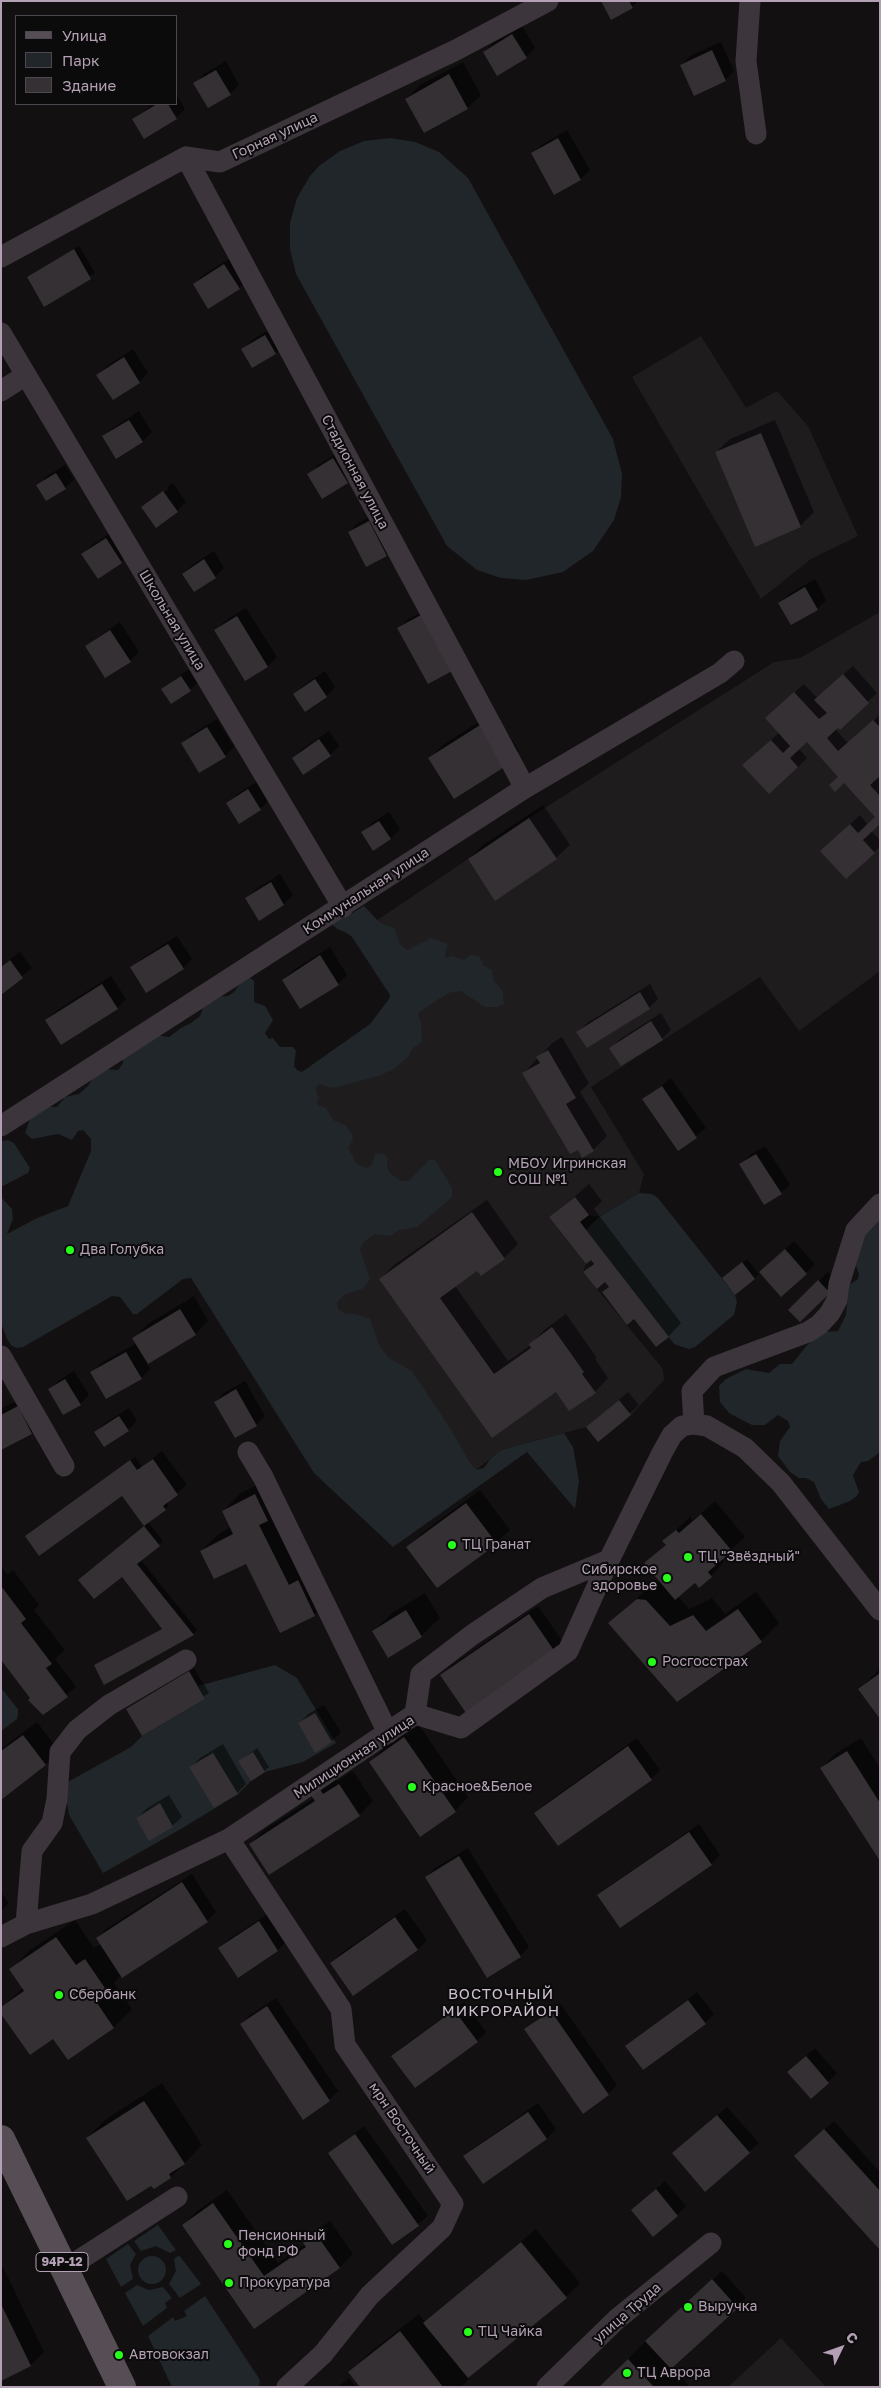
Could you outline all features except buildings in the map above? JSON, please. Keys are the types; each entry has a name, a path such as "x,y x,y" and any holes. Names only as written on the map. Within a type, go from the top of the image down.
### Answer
{"main road":[{"name":"94Р-12","path":"1,2139 122,2387"}],"street":[{"name":"Горная улица","path":"186,157 220,162 456,50 548,1"},
{"path":"750,1 746,62 756,134"},
{"path":"1,258 186,157"},
{"name":"Стадионная улица","path":"186,157 525,788"},
{"name":"Школьная улица","path":"1,333 342,907"},
{"path":"1,391 26,375"},
{"name":"Коммунальная улица","path":"1,1126 525,788 720,673 734,661"},
{"path":"880,1204 856,1230 839,1284 837,1300 830,1313 819,1325 808,1332 714,1367 692,1391 694,1424 707,1426 745,1448 780,1483 880,1610"},
{"path":"1,1356 64,1466"},
{"name":"Милиционная улица","path":"1,1937 26,1924 92,1904 229,1838 415,1714 461,1728 568,1651 609,1560 672,1435 682,1426 694,1424"},
{"path":"248,1452 264,1477 388,1733"},
{"path":"415,1714 421,1674 472,1635 542,1588 609,1560"},
{"path":"26,1924 32,1851 52,1823 57,1799 60,1752 77,1730 109,1705 186,1660"},
{"name":"мрн Восточный","path":"229,1838 341,2008 345,2045 453,2204 442,2228 370,2295 323,2354 286,2387"},
{"path":"65,2269 177,2197"},
{"name":"улица Труда","path":"547,2387 617,2319 711,2243"}],"shaded area":[{"path":"701,336 746,408 777,391 808,426 858,536 811,559 761,599 632,377"},
{"name":"МБОУ Игринская СОШ №1","path":"880,612 880,971 799,1031 760,977 591,1087 644,1174 639,1193 599,1217 589,1215 575,1197 549,1217 586,1264 583,1272 663,1369 664,1380 631,1415 598,1442 586,1427 501,1450 387,1541 199,1287 292,1079 404,1001 358,933 529,818 774,662 800,658"},
{"path":"781,2338 826,2387 728,2387"}],"green space":[{"path":"390,138 415,142 439,152 468,178 613,439 622,474 621,497 614,520 593,551 563,572 526,580 501,578 477,570 447,546 296,274 290,249 290,223 297,198 310,176 319,166 340,151 364,141"},
{"path":"364,906 380,923 394,928 400,944 407,950 431,938 446,943 448,946 445,952 446,958 452,956 464,960 470,955 479,956 484,966 492,970 494,981 503,992 504,1004 497,1007 485,1007 461,991 448,993 419,1012 422,1042 412,1049 408,1057 395,1068 379,1076 333,1088 319,1084 316,1087 316,1093 319,1098 317,1101 318,1105 326,1108 333,1120 345,1125 351,1132 353,1139 348,1148 357,1164 367,1168 372,1165 375,1154 383,1153 388,1158 387,1168 392,1175 402,1181 409,1181 429,1160 435,1160 452,1188 452,1197 417,1227 399,1230 390,1236 374,1234 363,1243 360,1250 370,1279 364,1288 344,1295 337,1302 338,1309 345,1314 356,1314 370,1319 380,1347 389,1358 412,1371 476,1470 484,1468 491,1458 501,1450 564,1433 573,1447 579,1481 575,1509 527,1452 393,1547 314,1473 191,1278 183,1279 137,1314 133,1314 120,1297 112,1296 23,1347 17,1348 12,1346 1,1323 1,1197 12,1209 13,1219 7,1234 37,1218 68,1206 91,1151 91,1139 83,1130 78,1131 72,1140 58,1134 32,1139 25,1133 30,1119 49,1107 57,1107 65,1097 79,1094 88,1086 93,1078 105,1069 118,1070 123,1063 123,1058 154,1035 169,1037 191,1023 200,1016 204,1005 215,997 228,996 234,992 241,982 249,977 254,981 254,1002 265,1006 273,1020 265,1033 269,1039 273,1038 280,1047 293,1047 296,1051 294,1066 302,1072 370,1024 389,999 390,995 352,937 337,929 331,923 345,910 352,913"},
{"path":"8,1140 14,1143 30,1168 28,1173 1,1187 1,1141"},
{"path":"639,1193 652,1194 658,1198 735,1295 737,1302 734,1315 695,1347 689,1349 674,1344 586,1230 599,1217"},
{"path":"880,1206 880,1448 878,1454 868,1461 861,1462 853,1475 859,1492 857,1496 850,1501 829,1509 821,1499 814,1482 806,1478 799,1478 790,1472 778,1456 780,1441 790,1427 788,1421 778,1415 765,1425 752,1425 742,1420 729,1413 720,1402 719,1386 726,1379 746,1369 769,1373 780,1364 792,1364 808,1344 822,1332 838,1331 846,1315 849,1285 858,1279 859,1274 853,1258"},
{"path":"275,1665 297,1678 336,1743 303,1762 265,1772 251,1781 238,1794 103,1873 69,1815 64,1784 131,1747 142,1736 205,1699 198,1686"},
{"path":"1,1688 18,1709 18,1714 17,1719 1,1731"},
{"path":"158,2225 176,2250 170,2253 156,2246 141,2251 134,2241"},
{"path":"128,2244 136,2254 130,2265 133,2279 121,2287 106,2259"},
{"path":"179,2255 201,2284 180,2298 169,2284 176,2271 174,2259"},
{"path":"152,2256 162,2260 166,2270 162,2280 152,2284 142,2280 138,2270 142,2260"},
{"path":"137,2285 149,2290 163,2287 172,2298 165,2303 167,2308 143,2326 125,2293"},
{"path":"205,2296 260,2380 259,2387 172,2387 148,2336 173,2317 175,2321 187,2316 184,2311"}],"place":[{"name":"МБОУ Игринская СОШ №1","path":"498,1172"},
{"name":"Два Голубка","path":"70,1250"},
{"name":"ТЦ Гранат","path":"452,1545"},
{"name":"ТЦ \"Звёздный\"","path":"688,1557"},
{"name":"Сибирское здоровье","path":"667,1578"},
{"name":"Росгосстрах","path":"652,1662"},
{"name":"Красное&Белое","path":"412,1787"},
{"name":"Сбербанк","path":"59,1995"},
{"name":"Пенсионный фонд РФ","path":"228,2244"},
{"name":"Прокуратура","path":"229,2283"},
{"name":"Выручка","path":"688,2307"},
{"name":"ТЦ Чайка","path":"468,2332"},
{"name":"Автовокзал","path":"119,2355"},
{"name":"ТЦ Аврора","path":"627,2373"}],"district":[{"name":"ВОСТОЧНЫЙ МИКРОРАЙОН","path":"501,2002"}]}
